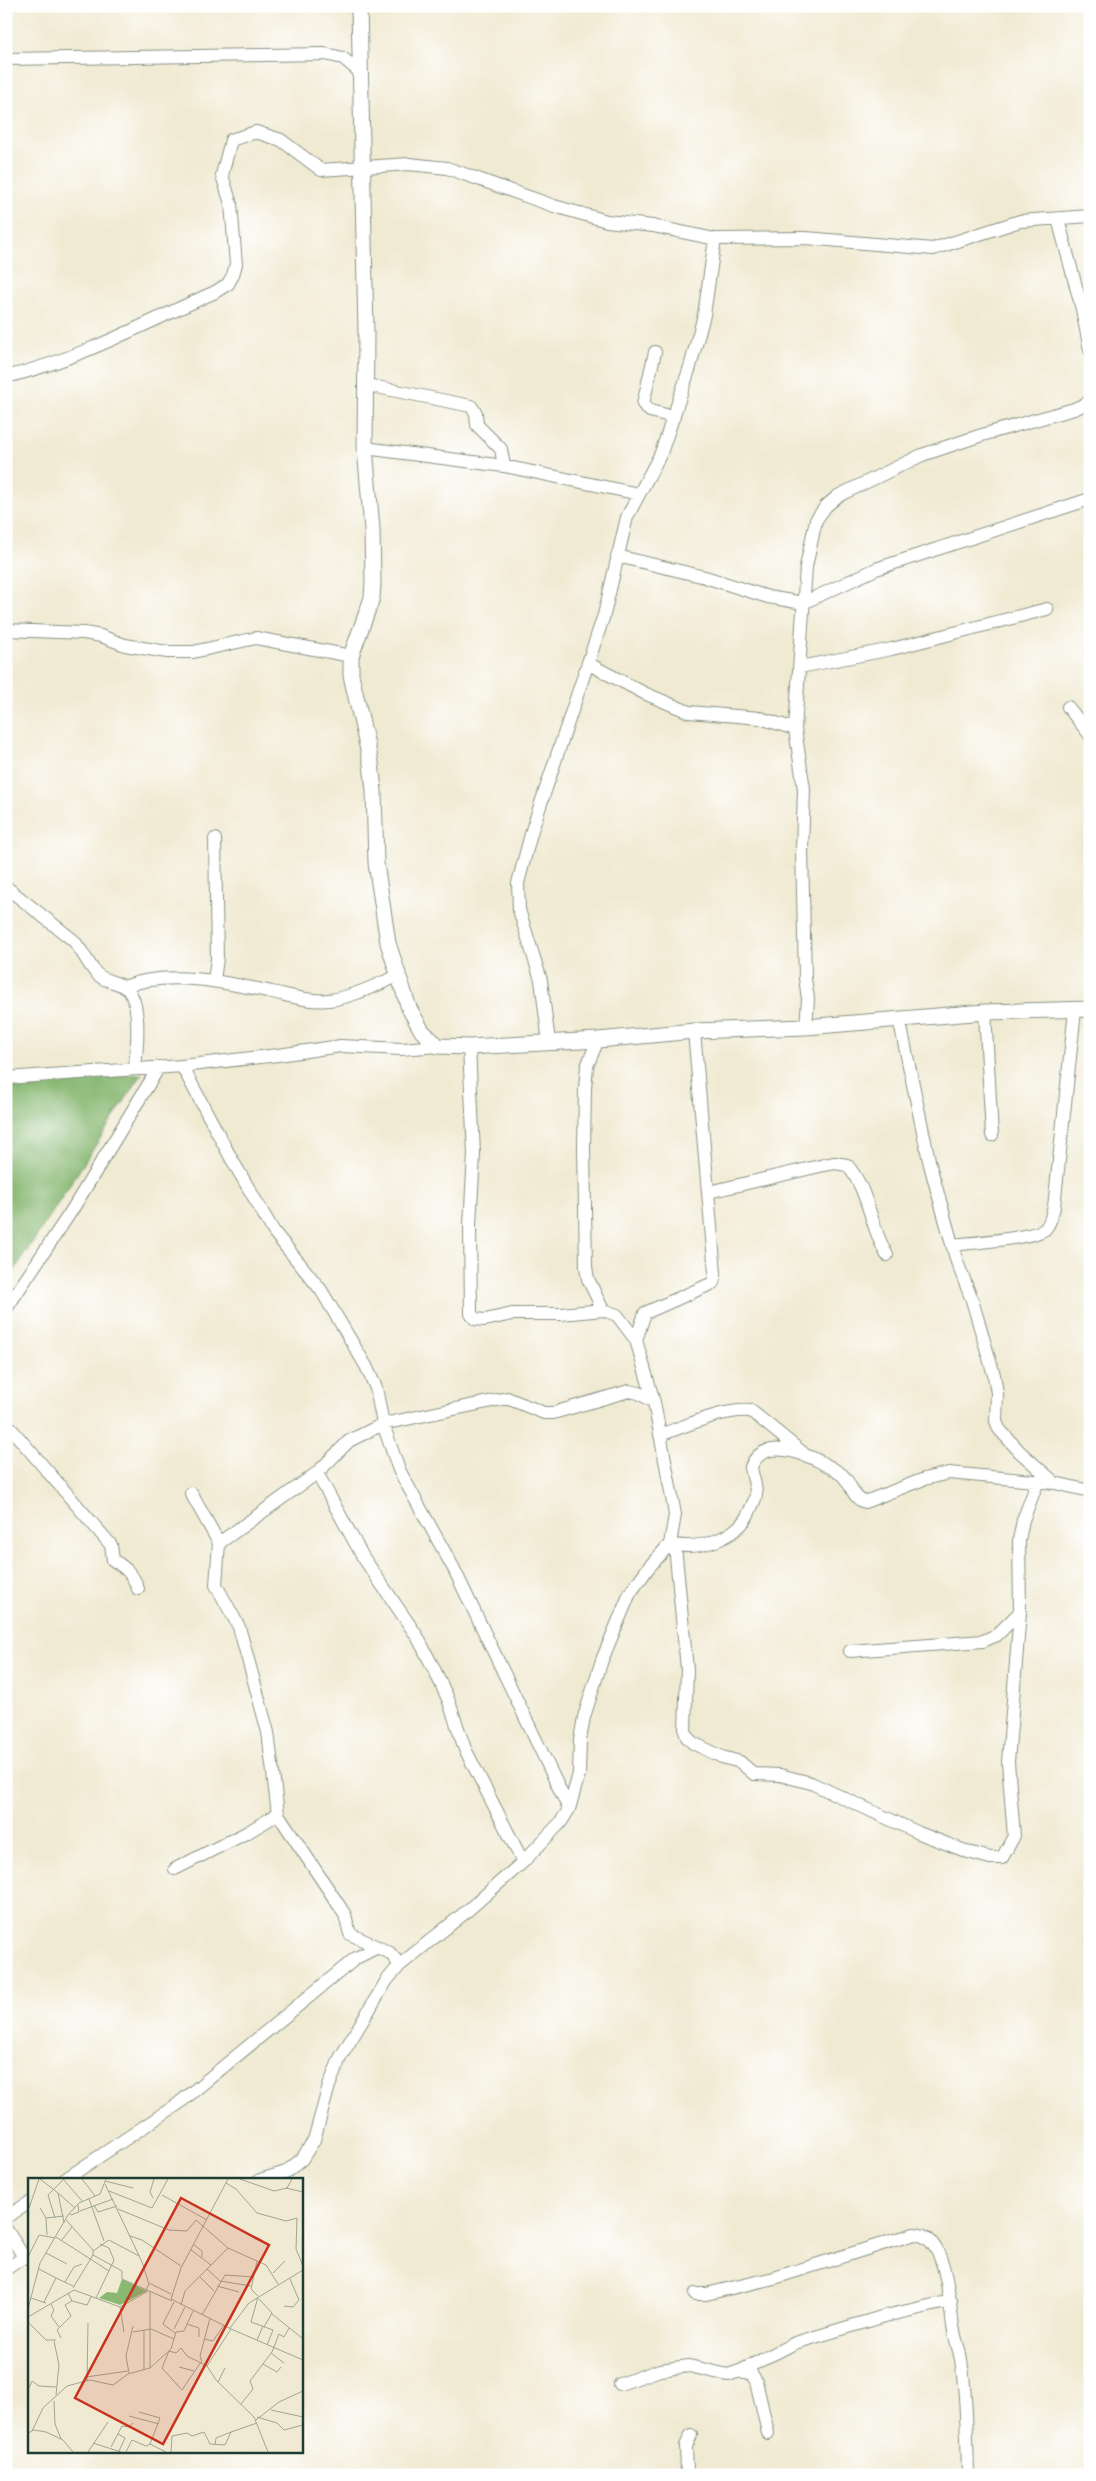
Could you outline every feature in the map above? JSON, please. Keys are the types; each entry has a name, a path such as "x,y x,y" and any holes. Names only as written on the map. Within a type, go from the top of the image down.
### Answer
{"street":[{"path":"359,6 362,74 367,385 366,448 372,529 372,598 351,656 351,675 371,763 374,791 376,864 383,916 398,976 409,1008 422,1031 438,1046"},
{"path":"6,59 336,55 361,44"},
{"path":"336,55 362,74"},
{"path":"6,377 41,369 92,350 216,292 228,284 233,276 236,264 231,204 222,175 231,140 256,132 281,140 321,170 409,164 447,168 554,206 607,221 653,226 714,239 806,238 933,248 1020,221 1090,216"},
{"path":"1058,219 1082,309 1090,350"},
{"path":"549,1042 541,980 519,910 518,883 532,830 604,615 627,517 660,453 674,417 704,316 714,239"},
{"path":"655,352 643,404 650,411 674,417"},
{"path":"367,385 471,406 476,413 477,425 501,449 504,466"},
{"path":"806,1027 808,999 805,978 802,850 804,789 795,729 806,566 816,520 826,506 838,496 922,455 982,435 1065,412 1090,402"},
{"path":"366,448 504,466 639,494"},
{"path":"617,556 704,577 768,597 803,603 876,569 1090,498"},
{"path":"800,667 892,649 1047,609"},
{"path":"6,630 84,633 101,636 125,645 167,652 193,652 256,638 351,656"},
{"path":"589,664 658,700 689,712 760,718 795,729"},
{"path":"1068,707 1090,735"},
{"path":"214,980 217,959 215,839"},
{"path":"6,887 73,940 82,950 96,973 124,987 135,1003 138,1042 135,1068"},
{"path":"124,987 144,980 214,980 306,1000 329,1000 350,996 398,976"},
{"path":"6,1078 182,1066 341,1046 402,1049 438,1046 469,1047 598,1040 694,1031 806,1027 985,1012 1082,1010 1054,1207 1049,1224 1044,1231 1028,1235 952,1245"},
{"path":"985,1012 992,1135"},
{"path":"899,1018 930,1165 952,1245 994,1375 997,1393 996,1420 999,1429 1020,1452 1055,1483"},
{"path":"636,1340 645,1313 713,1283 715,1272 710,1192 694,1031"},
{"path":"598,1040 587,1066 584,1169 586,1267 588,1279 603,1310"},
{"path":"469,1047 474,1154 470,1225 471,1314 475,1319 485,1320 512,1314 561,1314 603,1310 617,1315 636,1340 654,1402 675,1515 673,1545 686,1669 685,1730 687,1737 693,1743 722,1757 740,1762 754,1774 780,1775 811,1783 919,1833 968,1852 990,1858 1002,1858 1014,1836 1008,1762 1020,1612 1019,1540 1023,1520 1038,1481"},
{"path":"182,1066 231,1158 274,1232 321,1290 366,1366 376,1388 383,1424 399,1470 454,1569 569,1809"},
{"path":"6,1309 72,1210 159,1067"},
{"path":"710,1192 824,1165 835,1163 847,1164 868,1206 875,1232 887,1255"},
{"path":"219,1543 317,1473 349,1441 383,1424 507,1398 544,1413 553,1413 629,1391 639,1393 654,1402"},
{"path":"660,1435 725,1414 741,1410 751,1411 805,1454 846,1478 857,1498 865,1502 924,1479 949,1473 1055,1483 1090,1491"},
{"path":"6,1423 111,1545 114,1560 125,1567 134,1578 138,1589"},
{"path":"266,2178 286,2172 302,2159 314,2140 329,2086 340,2058 382,1987 400,1965 467,1911 523,1862 561,1822 569,1809 579,1774 580,1740 584,1717 602,1660 630,1593 649,1567 673,1545 708,1544 742,1526 748,1518 756,1494 750,1467 757,1455 764,1451 778,1449 805,1454"},
{"path":"317,1473 363,1557 417,1636 431,1662 448,1699 466,1749 523,1862"},
{"path":"191,1493 219,1543 216,1585 239,1627 268,1732 278,1814 338,1904 345,1916 350,1934 390,1953 400,1965"},
{"path":"850,1651 984,1641 998,1635 1020,1612"},
{"path":"175,1869 248,1832 278,1814"},
{"path":"67,2178 178,2104 356,1958 378,1947"},
{"path":"6,2217 28,2204"},
{"path":"6,2228 27,2256 6,2269"},
{"path":"694,2294 706,2294 774,2278 921,2234 929,2238 940,2258 951,2301 966,2400 968,2475"},
{"path":"620,2384 660,2370 689,2366 728,2375 740,2371 795,2342 884,2316 951,2301"},
{"path":"740,2371 751,2373 756,2381 768,2433"},
{"path":"685,2475 687,2472 686,2446 691,2435"}],"green space":[{"path":"142,1074 6,1283 6,1085"}]}
